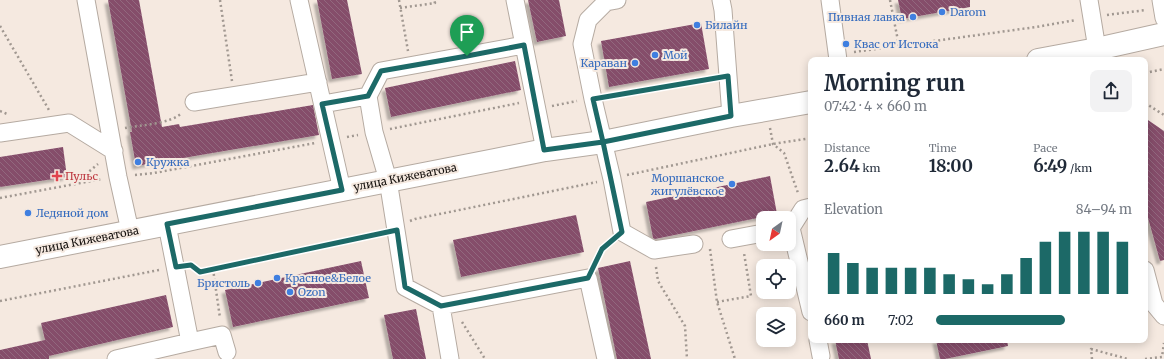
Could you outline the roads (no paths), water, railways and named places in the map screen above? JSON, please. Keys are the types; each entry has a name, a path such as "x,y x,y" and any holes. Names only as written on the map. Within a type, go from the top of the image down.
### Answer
{"main road":[{"path":"1054,57 1164,34"},
{"name":"улица Кижеватова","path":"0,257 544,150 603,142 731,116 808,103"}],"lane":[{"path":"86,0 118,176 130,231"},
{"path":"300,0 342,190"},
{"path":"515,0 544,150"},
{"path":"617,0 606,2 588,20 582,44 593,99 612,178 622,232 654,250 701,243"},
{"path":"721,0 731,116"},
{"path":"830,0 837,57"},
{"path":"1089,0 1097,49"},
{"path":"524,45 381,71 368,96 374,132 388,180 405,287 446,305 588,278 606,359"},
{"path":"194,102 318,82"},
{"path":"322,104 368,96"},
{"path":"0,133 69,123 114,151"},
{"path":"796,219 803,209 808,208"},
{"path":"167,224 190,342"},
{"path":"736,238 756,234"},
{"path":"796,251 808,300"},
{"path":"1148,281 1154,304 1164,316"},
{"path":"446,305 450,359"},
{"path":"116,359 161,354 190,342 222,335 227,352"}],"place":[{"name":"Darom","path":"942,12"},
{"name":"Пивная лавка","path":"913,17"},
{"name":"Билайн","path":"697,25"},
{"name":"Квас от Истока","path":"846,44"},
{"name":"Мой","path":"655,55"},
{"name":"Караван","path":"635,63"},
{"name":"Кружка","path":"138,162"},
{"name":"Пульс","path":"57,176"},
{"name":"Моршанское жигулёвское","path":"732,184"},
{"name":"Ледяной дом","path":"28,213"},
{"name":"Красное&Белое","path":"277,278"},
{"name":"Бристоль","path":"258,283"},
{"name":"Ozon","path":"290,292"}]}
